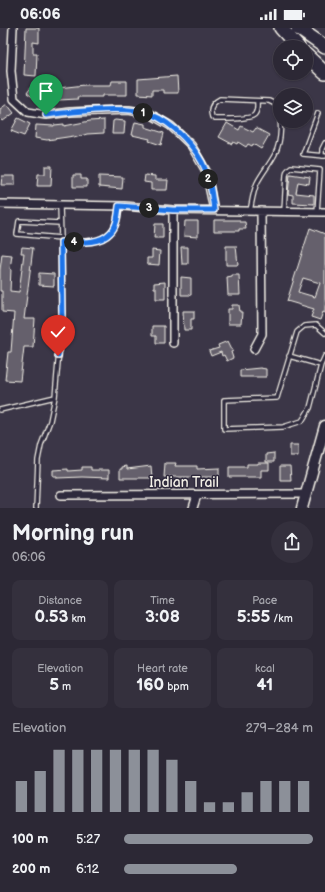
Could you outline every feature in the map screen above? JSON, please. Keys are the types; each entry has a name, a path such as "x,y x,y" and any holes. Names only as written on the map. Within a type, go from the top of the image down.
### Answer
{"highway":[{"path":"281,28 292,40"},
{"path":"298,28 325,47"},
{"path":"313,62 325,73"}],"main road":[{"path":"302,508 325,426"}],"street":[{"path":"13,28 11,71 14,99 28,112 46,115 70,112 129,110 150,114 171,126 191,145 206,171 214,210"},
{"path":"0,204 119,206 173,210 321,212"},
{"path":"173,210 173,343"},
{"path":"254,349 262,334 261,211"},
{"name":"Indian Trail","path":"61,495 306,494"},
{"path":"193,508 197,495"}],"lane":[{"path":"250,211 257,184 275,154 280,129 279,111 277,105 269,101 220,99 214,102 210,108 210,114 215,119 253,117 257,109 257,101"},
{"path":"318,113 303,154 324,156 322,149 325,143"},
{"path":"284,211 286,175 287,171 291,167 320,170 321,212"},
{"path":"36,508 38,460 41,445 50,421 55,397 62,316 60,205"},
{"path":"60,223 19,221 18,234 61,240 102,239 111,233 117,221 119,206"},
{"path":"325,333 316,325 304,326 297,332 277,398 224,400 224,429 284,427 302,421 310,408 321,365 325,356"},
{"path":"289,356 321,365"},
{"path":"0,410 55,397"}],"building":[{"path":"26,28 39,28 39,43 33,42 33,53 37,53 36,76 24,75"},
{"path":"177,76 178,93 163,93 163,90 152,90 152,95 138,94 138,79"},
{"path":"37,79 50,89 43,99 41,98 38,101 27,93"},
{"path":"112,81 127,81 127,95 103,95 103,97 77,97 78,99 59,100 58,88 85,85 111,85"},
{"path":"7,104 14,113 3,121 0,117 0,109"},
{"path":"18,118 30,124 24,136 11,131"},
{"path":"104,120 104,133 87,134 74,138 74,136 47,140 35,138 36,125 54,126 64,124 64,126"},
{"path":"113,121 125,121 124,134 112,134"},
{"path":"135,122 145,124 145,127 164,133 161,145 149,141 150,139 132,135"},
{"path":"227,123 239,130 241,126 253,132 256,128 269,135 261,149 253,144 252,146 248,144 246,147 238,142 237,144 233,142 232,144 219,137"},
{"path":"45,166 52,166 51,186 37,186 38,174 45,174"},
{"path":"290,174 310,177 309,184 298,182 296,193 314,195 314,204 293,203 293,195 288,194"},
{"path":"73,175 81,175 81,179 87,179 87,187 73,187"},
{"path":"145,175 155,176 155,180 168,180 167,190 151,190 151,183 144,182"},
{"path":"2,176 15,176 15,185 1,185"},
{"path":"99,176 123,177 122,189 99,187"},
{"path":"214,220 239,220 239,222 245,222 246,229 239,229 239,231 214,231"},
{"path":"185,221 198,221 198,237 184,236"},
{"path":"155,224 163,224 163,238 154,238"},
{"path":"310,228 325,234 325,313 323,312 320,320 311,317 314,309 287,301","holes":["303,278 320,283 315,297 298,292"]},
{"path":"226,246 236,246 238,265 226,265"},
{"path":"22,247 33,248 24,319 35,319 33,347 24,347 20,381 5,380 8,352 11,352 14,313 2,312 0,270 2,254 12,255 10,269 10,291 19,292 24,253 21,253"},
{"path":"181,247 188,247 188,264 182,264"},
{"path":"152,250 160,251 159,265 147,264 147,258 152,258"},
{"path":"39,273 54,274 54,286 39,285"},
{"path":"239,275 240,295 228,295 227,277"},
{"path":"181,277 191,278 191,295 181,295"},
{"path":"165,282 165,299 156,299 156,288 154,288 154,283"},
{"path":"232,305 239,305 240,312 242,312 241,324 228,324 228,309 232,309"},
{"path":"183,311 194,311 194,319 191,319 191,330 184,330"},
{"path":"152,326 164,326 164,343 156,343 156,336 152,336"},
{"path":"228,341 233,351 231,352 233,358 227,361 224,355 222,356 221,352 211,356 209,351 219,348 218,345"},
{"path":"260,368 266,369 266,377 240,377 240,370"},
{"path":"290,445 298,445 298,456 290,456"},
{"path":"274,453 274,462 266,462 266,454"},
{"path":"165,463 176,463 175,466 197,466 197,469 219,468 219,477 164,477"},
{"path":"269,463 269,470 261,470 261,477 229,477 229,467 247,467 247,464"},
{"path":"127,466 127,469 151,466 152,478 120,478 120,469"},
{"path":"280,466 290,466 291,480 280,480"},
{"path":"82,467 91,467 91,470 109,470 109,478 57,478 57,476 53,476 53,470 82,470"}],"route":[{"path":"46,115 70,112 129,110 150,114 171,126 191,145 206,171 211,188 214,210 173,210 119,206 117,221 111,233 102,239 81,242 61,242 62,316 58,356"}]}
